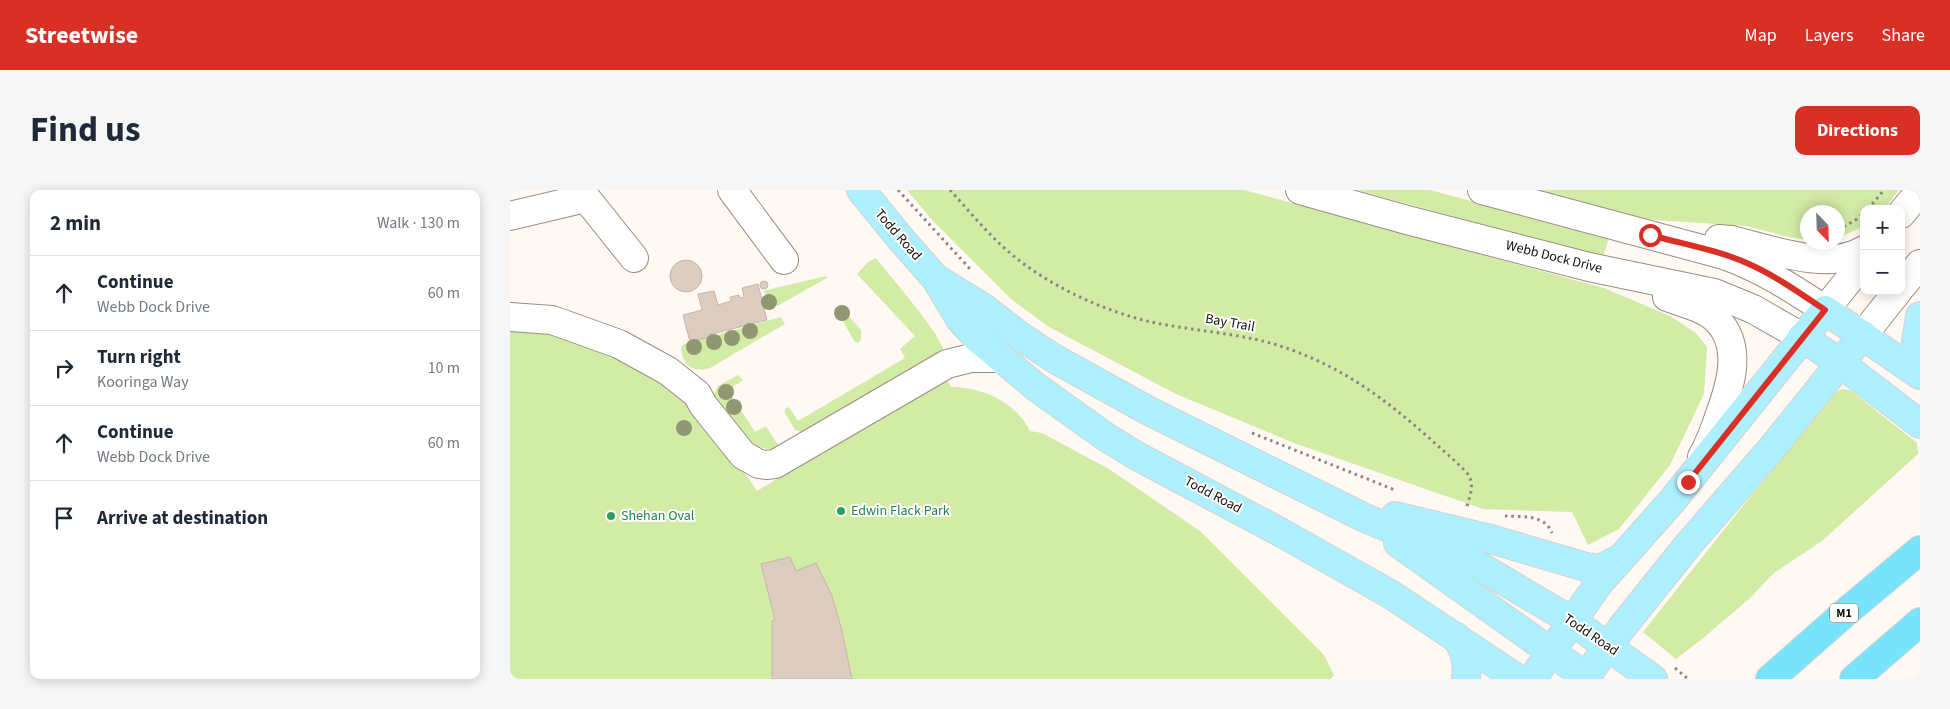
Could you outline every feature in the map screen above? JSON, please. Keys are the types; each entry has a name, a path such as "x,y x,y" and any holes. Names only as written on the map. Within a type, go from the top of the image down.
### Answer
{"highway":[{"name":"M1","path":"1770,679 1920,550"},
{"path":"1854,679 1920,622"}],"main road":[{"name":"Todd Road","path":"861,190 894,232 936,279 960,319 976,337 1069,411 1137,456 1319,553 1390,594 1518,679"},
{"name":"Todd Road","path":"936,279 984,308 1020,336 1074,370 1183,428 1365,518 1479,566 1572,621 1653,679"},
{"path":"1532,679 1599,583 1688,482 1825,310 1920,375"},
{"path":"1920,316 1916,341 1920,363"},
{"path":"1586,678 1608,646 1688,545 1772,448 1863,335"},
{"name":"Webb Dock Drive","path":"1802,337 1840,363 1920,424"},
{"path":"1333,501 1487,538 1586,567 1600,569 1619,559"},
{"name":"Todd Road","path":"1365,518 1586,678"},
{"path":"1455,636 1465,654 1466,679"}],"street":[{"path":"732,190 784,260"},
{"name":"Webb Dock Drive","path":"1300,190 1589,267 1714,293 1765,315 1802,337"},
{"path":"1482,190 1724,255 1749,264 1825,310 1860,266"},
{"path":"1905,209 1920,191"},
{"path":"510,216 586,198 634,258"},
{"path":"1650,235 1732,240 1813,259 1846,259 1860,252"},
{"path":"1905,282 1920,264"},
{"path":"1589,267 1703,310 1718,321 1727,335 1732,352 1730,386 1710,445 1688,482"},
{"path":"1863,335 1895,295"},
{"path":"510,318 552,320 619,344 668,371 697,394 703,405 743,455 759,464 766,465 775,464 947,364 971,358 1000,358"}],"path":[{"path":"898,190 920,217 971,270"},
{"name":"Bay Trail","path":"950,190 989,233 1016,258 1046,278 1082,297 1152,322 1261,340 1290,349 1319,360 1376,393 1471,478 1472,489 1465,512 1458,510"},
{"path":"1871,205 1884,190"},
{"path":"1845,226 1860,216"},
{"path":"1248,431 1402,493"}],"green space":[{"path":"907,190 1244,190 1604,288 1670,316 1696,333 1707,347 1704,394 1670,465 1619,529 1588,545 1572,512 1483,509 1294,443 1176,394 1049,327 1011,299 932,220"},
{"path":"1356,190 1430,190 1609,238 1603,257"},
{"path":"1533,190 1899,190 1887,205 1860,205 1860,228 1845,235 1845,205 1800,205 1800,239 1747,226 1640,219"},
{"path":"876,258 925,319 944,352 804,433 795,430 785,413 785,409 789,407 798,421 905,358 900,349 915,336 857,274 868,262"},
{"path":"826,276 827,278 777,306 763,291"},
{"path":"838,306 842,308 861,330 861,340 858,343 854,341 836,309"},
{"path":"781,317 785,324 710,368 694,369 684,359 681,347 684,344"},
{"name":"Edwin Flack Park","path":"510,331 565,336 651,374 703,413 757,491 945,377 951,387 986,393 1007,404 1024,421 1030,431 1042,433 1109,469 1200,531 1324,655 1334,675 1331,679 510,679"},
{"path":"738,375 743,380 728,390 755,432 766,426 778,445 777,448 767,449 757,446 748,440 731,422 713,396 718,386"},
{"path":"1842,389 1850,390 1917,443 1918,454 1822,541 1774,573 1749,599 1676,659 1643,632 1826,401"}],"building":[{"path":"686,260 692,261 697,265 701,270 701,282 697,287 692,291 686,292 680,291 675,287 671,282 670,276 671,270 675,265 680,261"},
{"path":"764,281 768,285 764,289 760,285"},
{"path":"758,284 767,320 708,335 709,337 690,342 683,315 702,310 698,294 714,291 718,305 731,301 730,297 739,295 740,298 744,297 742,288"},
{"path":"790,557 796,571 816,563 832,596 842,631 852,679 772,679 772,621 775,620 761,564"}],"place":[{"name":"Edwin Flack Park","path":"841,511"},
{"name":"Shehan Oval","path":"611,516"}],"route":[{"path":"1650,235 1724,255 1749,264 1825,310 1688,482"}]}
